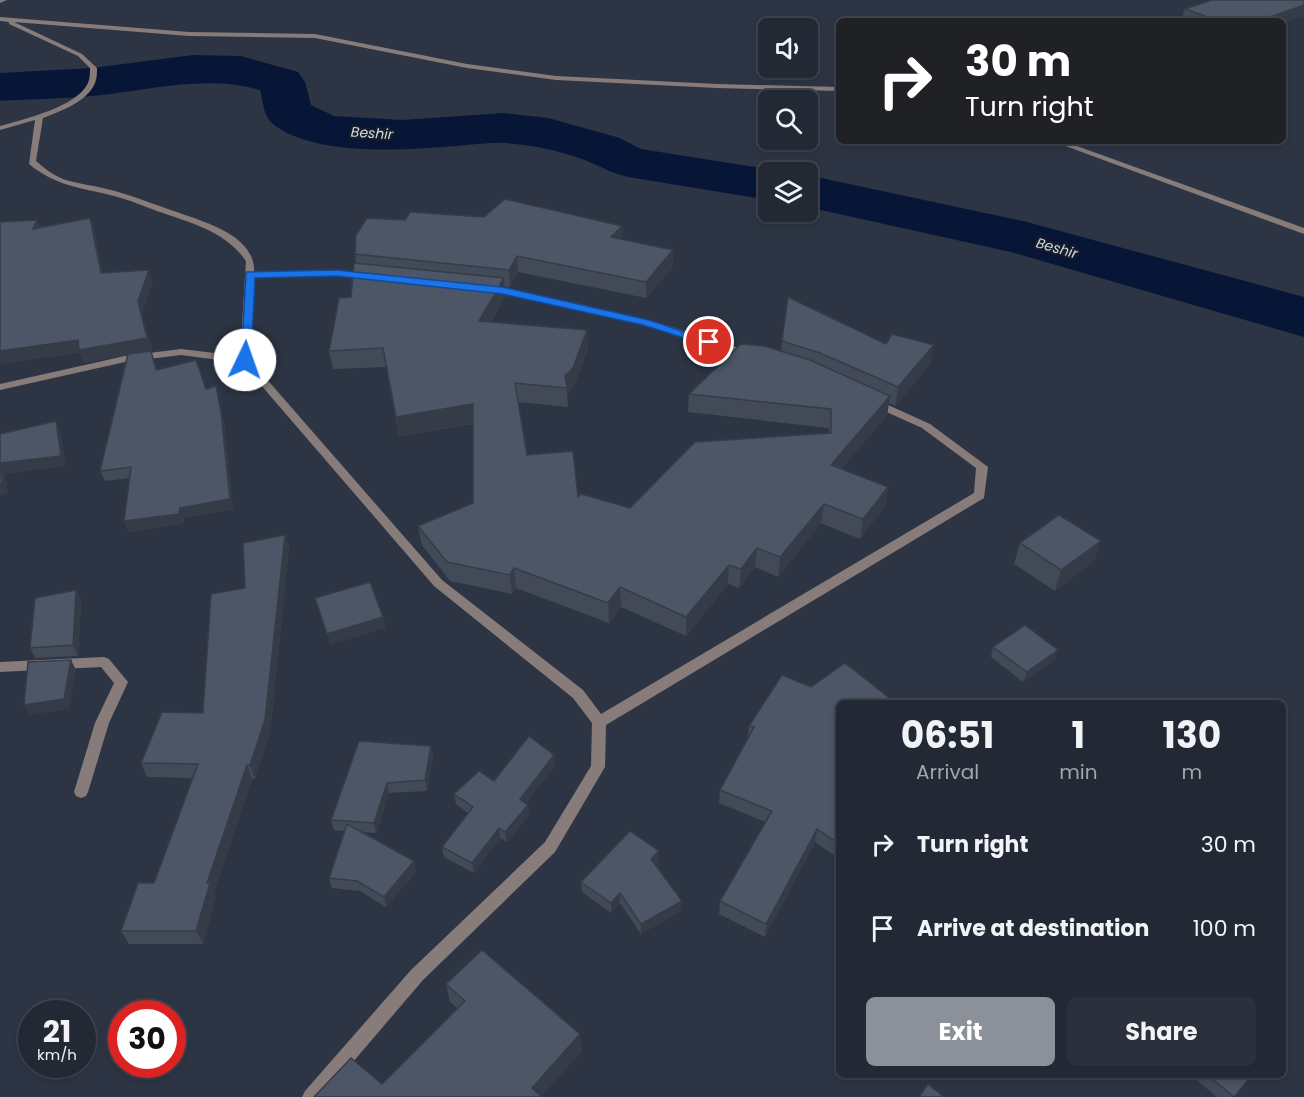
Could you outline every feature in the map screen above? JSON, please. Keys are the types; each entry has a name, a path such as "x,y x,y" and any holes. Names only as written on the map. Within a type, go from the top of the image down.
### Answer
{"street":[{"path":"2,20 189,34 315,36 467,66 556,78 836,89"},
{"path":"0,128 39,118 82,96 92,82 94,68 80,55 2,20"},
{"path":"39,118 32,162 46,175 64,183 117,194 218,231 246,254 250,261 245,360"},
{"path":"1064,144 1304,231"},
{"path":"249,274 336,273 384,278"},
{"path":"478,288 502,290 646,322 758,357"},
{"path":"0,387 126,359 181,352 245,360 438,583 578,694 599,722 598,767 550,848 417,975 311,1097"},
{"path":"599,722 980,495 982,467 926,426 864,398"},
{"path":"0,667 104,662 121,682 102,723 81,792"}],"building":[{"path":"1212,0 1304,0 1304,5 1267,18 1210,18 1185,9"},
{"path":"505,199 622,226 611,237 673,250 646,282 517,256 509,270 355,254 356,235 367,218 405,220 410,212 484,217"},
{"path":"90,218 101,273 149,270 138,301 147,338 79,350 78,340 0,351 0,222 37,220 33,229"},
{"path":"354,263 504,278 479,321 587,330 573,368 565,376 567,388 515,383 527,455 573,451 578,497 581,494 630,508 695,442 831,433 831,409 689,394 741,344 764,346 810,360 890,396 831,465 888,487 863,519 824,504 780,557 757,548 741,569 729,565 686,617 620,587 608,603 514,568 510,575 447,562 418,526 473,503 473,404 396,417 383,348 329,351 339,298 351,297"},
{"path":"788,297 886,344 892,334 934,345 898,387 820,353 782,341"},
{"path":"151,351 156,370 196,360 206,389 216,386 230,499 180,508 179,514 124,521 131,467 100,471 128,354"},
{"path":"56,421 61,456 0,463 0,434"},
{"path":"0,463 3,483 0,484"},
{"path":"1059,515 1101,541 1061,570 1020,543"},
{"path":"285,535 265,720 250,765 247,765 207,883 210,883 196,931 121,931 138,883 154,883 198,764 141,763 162,712 203,713 211,594 245,588 243,543"},
{"path":"370,582 383,617 327,634 315,598"},
{"path":"76,590 73,645 30,648 35,598"},
{"path":"1025,625 1058,650 1027,672 993,647"},
{"path":"71,660 64,699 24,705 28,662"},
{"path":"845,663 892,700 836,700 836,842 817,829 766,924 720,901 772,811 720,790 754,727 749,726 782,675 811,687"},
{"path":"529,736 554,755 520,799 528,805 505,832 499,828 472,863 442,847 473,807 454,794 479,771 494,781"},
{"path":"359,741 431,746 425,780 387,783 374,823 331,820"},
{"path":"347,824 414,861 384,897 357,881 329,878"},
{"path":"630,831 659,851 651,859 682,901 641,924 620,893 611,903 581,882"},
{"path":"482,950 580,1034 532,1088 542,1097 314,1097 351,1058 382,1084 465,1001 446,984"},
{"path":"1211,1078 1249,1078 1234,1097"},
{"path":"928,1084 944,1097 919,1097"}],"waterway":[{"name":"Beshir","path":"0,87 92,82 193,69 241,70 282,82 289,113 324,130 402,135 503,128 548,133 602,149 628,162 758,182"},
{"name":"Beshir","path":"818,193 1023,238 1304,318"}],"route":[{"path":"245,360 249,274 336,273 502,290 646,322 709,342"}]}
